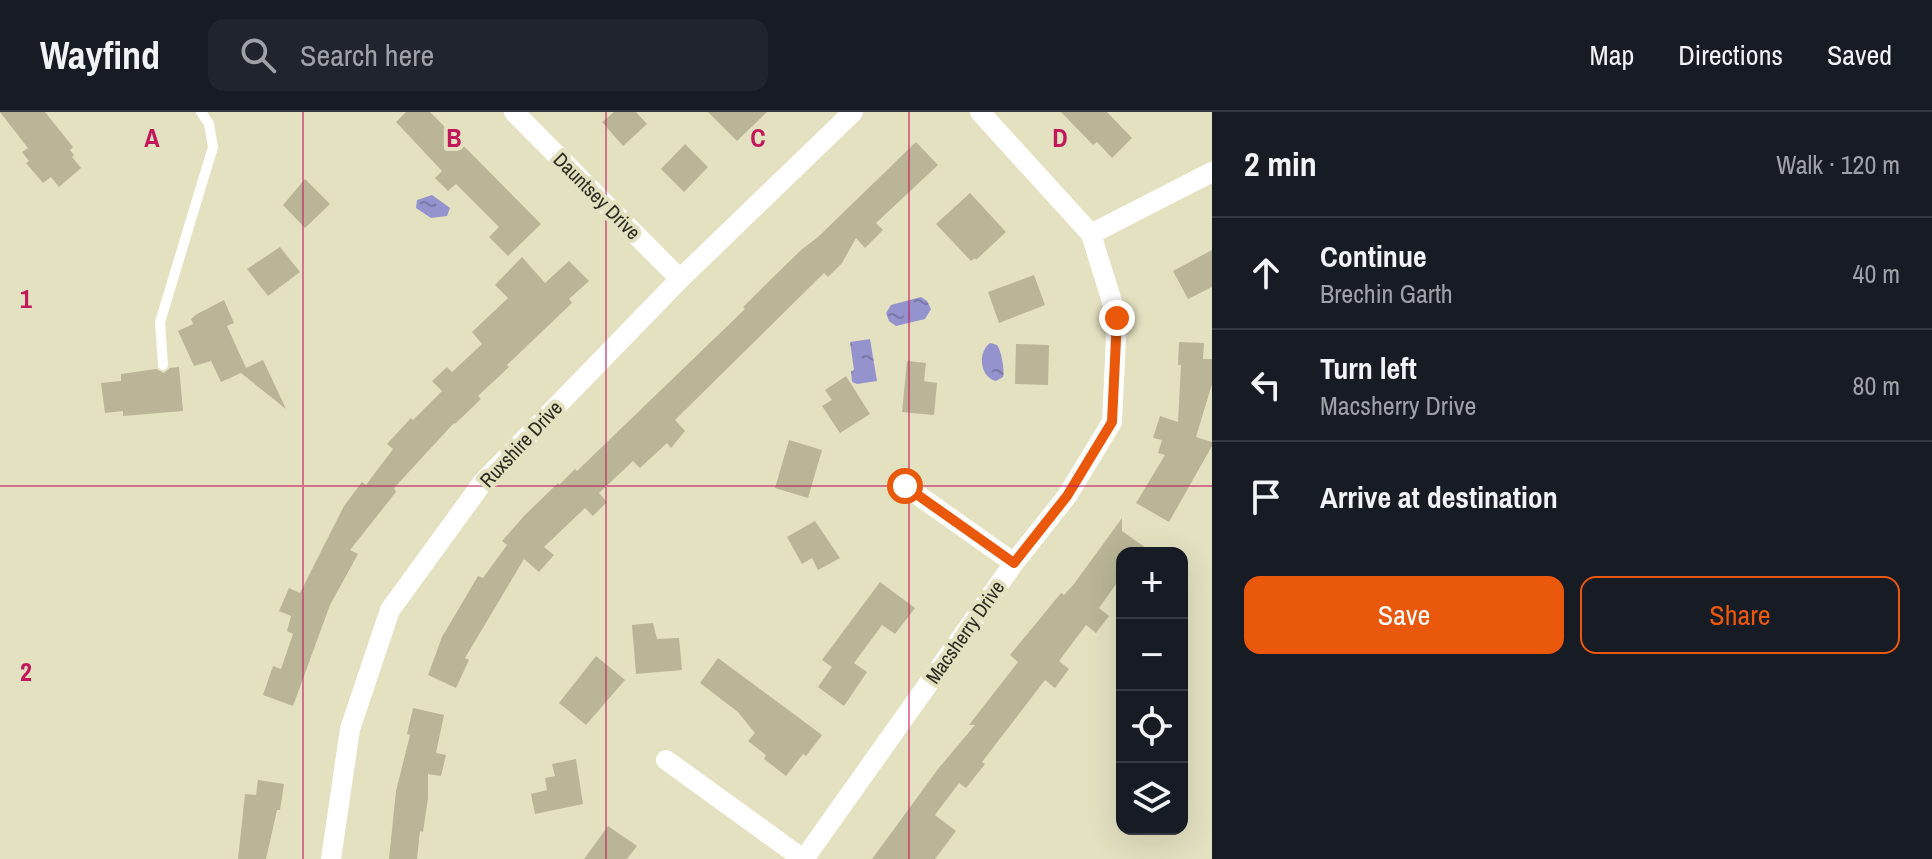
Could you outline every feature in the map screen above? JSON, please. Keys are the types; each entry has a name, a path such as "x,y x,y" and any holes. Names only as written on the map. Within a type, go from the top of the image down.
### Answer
{"street":[{"name":"Dauntsey Drive","path":"514,112 680,279"},
{"name":"Ruxshire Drive","path":"331,859 350,729 390,610 483,482 680,279 853,112"},
{"name":"Macsherry Drive","path":"803,859 1014,563 1067,496 1112,422 1117,318 1091,234 980,112"},
{"path":"1091,234 1212,172"},
{"path":"905,486 1014,563"},
{"path":"666,760 803,859"}],"lane":[{"path":"163,365 160,322 213,147 209,124 201,112"}],"water":[{"path":"432,195 450,208 447,216 431,218 416,208 417,200"},
{"path":"921,297 931,309 925,319 896,326 889,321 886,313 891,305"},
{"path":"870,339 877,381 857,384 852,382 851,371 854,370 850,342"},
{"path":"990,343 997,345 1002,360 1003,377 996,381 986,375 982,364 983,353"}],"building":[{"path":"0,112 45,112 73,147 70,150 74,155 72,157 81,168 59,187 51,177 43,183 26,163 29,161 22,152 28,148"},
{"path":"406,112 430,112 541,224 508,256 489,237 499,227 456,184 448,191 435,178 442,171 396,122"},
{"path":"614,112 636,112 647,124 623,146 602,122"},
{"path":"708,112 767,112 737,141"},
{"path":"1061,112 1107,112 1132,138 1112,158 1097,142 1093,145"},
{"path":"916,142 938,165 876,223 883,230 865,248 856,238 842,263 828,277 824,273 675,420 685,431 671,448 667,443 640,468 633,461 599,493 607,502 593,516 585,508 544,547 554,555 539,572 524,559 465,658 469,660 456,688 428,675 442,637 478,576 483,578 507,545 502,541 524,516 558,483 575,469 577,471 745,309 743,307 801,250"},
{"path":"685,144 708,167 684,192 661,169"},
{"path":"305,179 330,204 305,228 283,205"},
{"path":"970,193 1006,232 976,260 971,261 936,224"},
{"path":"280,247 300,272 268,296 247,269"},
{"path":"1212,250 1212,287 1188,299 1173,271"},
{"path":"522,257 545,283 569,261 589,281 569,299 572,303 507,365 509,367 478,396 481,399 454,423 394,488 396,492 350,550 358,554 330,605 293,706 263,695 273,666 281,669 293,634 287,631 291,616 279,611 289,588 300,593 344,506 362,482 366,485 393,449 387,444 442,391 432,381 447,367 452,372 482,344 472,332 508,298 495,285"},
{"path":"1034,275 1045,305 999,323 988,292"},
{"path":"224,300 234,323 227,326 246,368 263,360 286,409 241,373 221,382 211,361 194,366 178,331 193,324 191,319 197,314"},
{"path":"1179,342 1204,343 1203,359 1212,359 1212,384 1196,437 1212,442 1212,446 1169,522 1136,503 1165,455 1158,453 1162,440 1153,438 1160,416 1178,422"},
{"path":"1016,344 1049,345 1048,385 1015,384"},
{"path":"907,361 926,363 924,381 937,383 934,415 902,412"},
{"path":"179,367 183,411 123,416 123,411 105,413 101,383 121,381 121,374 156,369 164,373 170,368"},
{"path":"846,376 870,414 840,433 822,406 832,400 825,390"},
{"path":"789,440 822,450 808,498 775,488"},
{"path":"1122,518 1122,531 1145,547 1116,547 1116,584 1099,608 1109,616 1096,633 1086,625 1059,661 1069,669 1055,688 1045,680 982,762 985,764 966,788 959,783 935,815 956,831 935,859 872,859 938,769 975,725 969,725 1018,662 1010,655 1061,593 1064,595"},
{"path":"815,521 840,558 818,570 812,558 802,564 787,537"},
{"path":"880,582 915,608 895,634 882,625 854,663 867,672 844,706 818,687 832,667 822,660"},
{"path":"653,623 657,639 679,638 682,670 636,674 632,625"},
{"path":"596,656 625,680 586,725 559,703"},
{"path":"718,658 822,735 786,776 764,759 766,755 748,741 755,733 738,712 700,683"},
{"path":"413,708 444,715 436,753 446,755 441,776 428,774 428,798 417,859 389,859 396,791 410,735 407,734"},
{"path":"576,759 583,804 535,814 531,794 547,790 545,778 555,776 552,764"},
{"path":"258,780 284,784 280,810 277,810 266,859 238,859 245,794 256,795"},
{"path":"608,826 637,846 627,859 584,859"}],"route":[{"path":"905,486 1014,563 1067,496 1112,422 1117,318"}]}
